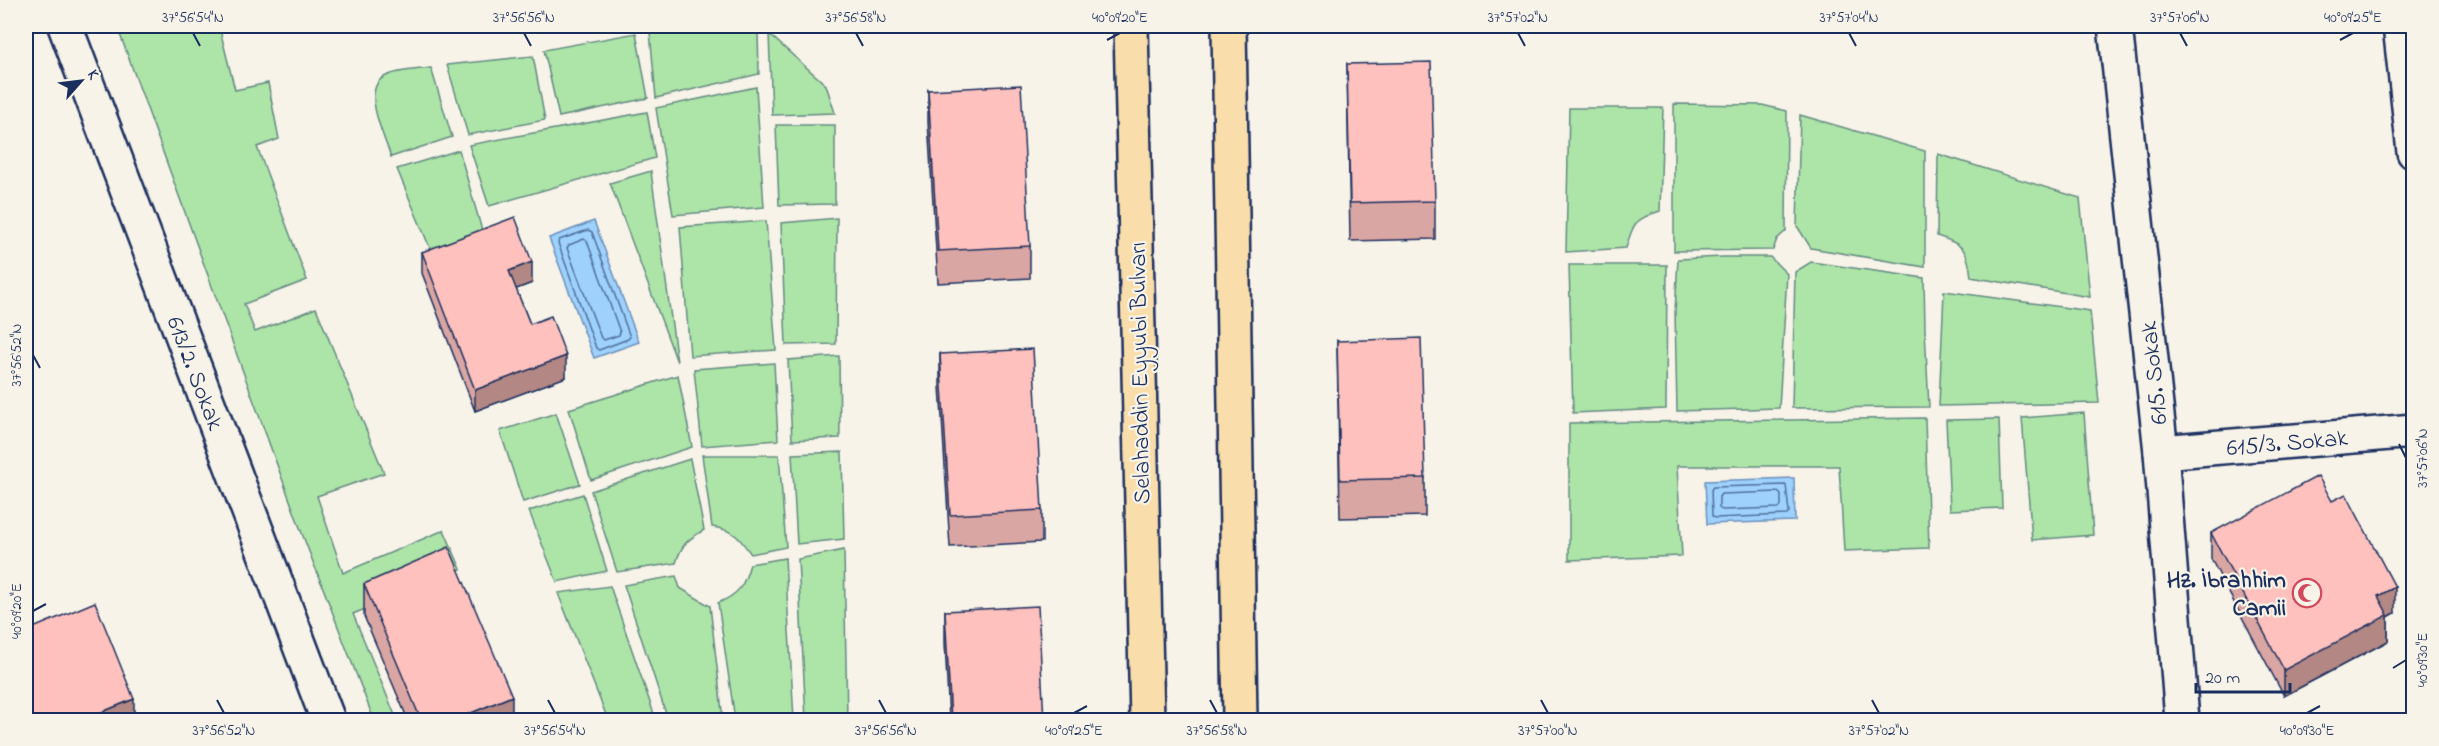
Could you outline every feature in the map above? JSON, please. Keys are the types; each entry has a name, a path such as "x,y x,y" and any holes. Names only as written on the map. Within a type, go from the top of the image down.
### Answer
{"main road":[{"name":"Selahaddin Eyyubi Bulvarı","path":"1131,26 1147,720"},
{"path":"1229,26 1240,720"}],"street":[{"name":"613/2. Sokak","path":"65,26 328,720"},
{"name":"615. Sokak","path":"2115,26 2161,452 2182,720"},
{"path":"2400,26 2414,152"},
{"name":"615/3. Sokak","path":"2161,452 2414,431"}],"green space":[{"path":"117,26 219,26 235,90 268,83 279,139 257,147 307,280 244,304 255,332 316,308 384,473 317,496 343,573 444,530 461,569 353,614 397,720 374,720 303,536"},
{"path":"707,26 752,26 758,32 759,74 656,98 650,32"},
{"path":"636,33 648,98 559,117 544,50"},
{"path":"769,34 826,85 835,113 772,115"},
{"path":"533,56 545,120 468,135 447,65"},
{"path":"431,68 452,137 391,157 376,114 374,101 378,82 397,72"},
{"path":"756,87 764,207 673,215 656,108"},
{"path":"1674,104 1762,105 1787,111 1786,231 1777,239 1773,250 1674,251"},
{"path":"1569,108 1663,108 1660,211 1636,223 1626,248 1566,252"},
{"path":"647,112 655,158 489,206 469,145"},
{"path":"1800,115 1925,151 1925,267 1811,248 1797,226"},
{"path":"776,125 835,125 835,204 779,205"},
{"path":"459,150 483,234 432,253 397,169"},
{"path":"1938,154 2080,198 2090,297 1971,277 1963,249 1937,236"},
{"path":"651,172 677,362 610,183"},
{"path":"837,218 836,344 786,345 781,223"},
{"path":"766,221 776,350 690,356 680,227"},
{"path":"1770,257 1787,274 1779,408 1677,411 1675,312 1678,259"},
{"path":"1811,262 1924,278 1929,407 1792,408 1795,272"},
{"path":"1569,265 1667,265 1666,409 1573,413"},
{"path":"1944,291 2090,311 2099,403 1939,406"},
{"path":"839,356 840,438 792,440 788,360"},
{"path":"774,363 778,440 702,446 694,369"},
{"path":"678,375 692,447 591,480 569,409"},
{"path":"556,413 580,484 523,502 500,431"},
{"path":"2084,413 2093,535 2032,540 2022,418"},
{"path":"1925,418 1929,548 1844,551 1839,466 1677,466 1682,556 1569,560 1569,423"},
{"path":"1999,419 2002,508 1950,510 1946,420"},
{"path":"842,452 844,539 797,544 792,454"},
{"path":"702,455 779,455 786,547 751,554 735,535 712,527"},
{"path":"690,459 704,530 686,543 676,563 617,572 591,491"},
{"path":"583,494 607,571 557,582 529,511"},
{"path":"844,550 847,720 806,720 798,559"},
{"path":"785,558 794,720 735,720 718,603 736,593 750,564"},
{"path":"676,576 680,588 710,606 723,720 668,720 624,585"},
{"path":"610,586 656,720 608,720 558,593"}],"water":[{"path":"594,221 639,342 594,358 549,238"},
{"path":"1794,478 1795,521 1707,524 1705,481"}],"building":[{"path":"1431,62 1435,201 1350,203 1347,64"},
{"path":"1021,85 1030,246 938,251 928,90"},
{"path":"515,217 532,262 509,271 530,324 551,316 566,356 475,390 422,252"},
{"path":"1421,338 1425,478 1340,480 1337,341"},
{"path":"1033,349 1042,510 950,515 940,354"},
{"name":"Hz. İbrahhim Camii","path":"2318,476 2332,501 2346,494 2395,587 2378,596 2388,615 2284,670 2211,533"},
{"path":"449,547 512,696 454,720 421,720 364,584"},
{"path":"95,602 134,699 82,720 27,720 26,631"},
{"path":"1038,606 1044,720 951,720 945,611"}],"place":[{"name":"Hz. İbrahhim Camii","path":"2307,593"}]}
